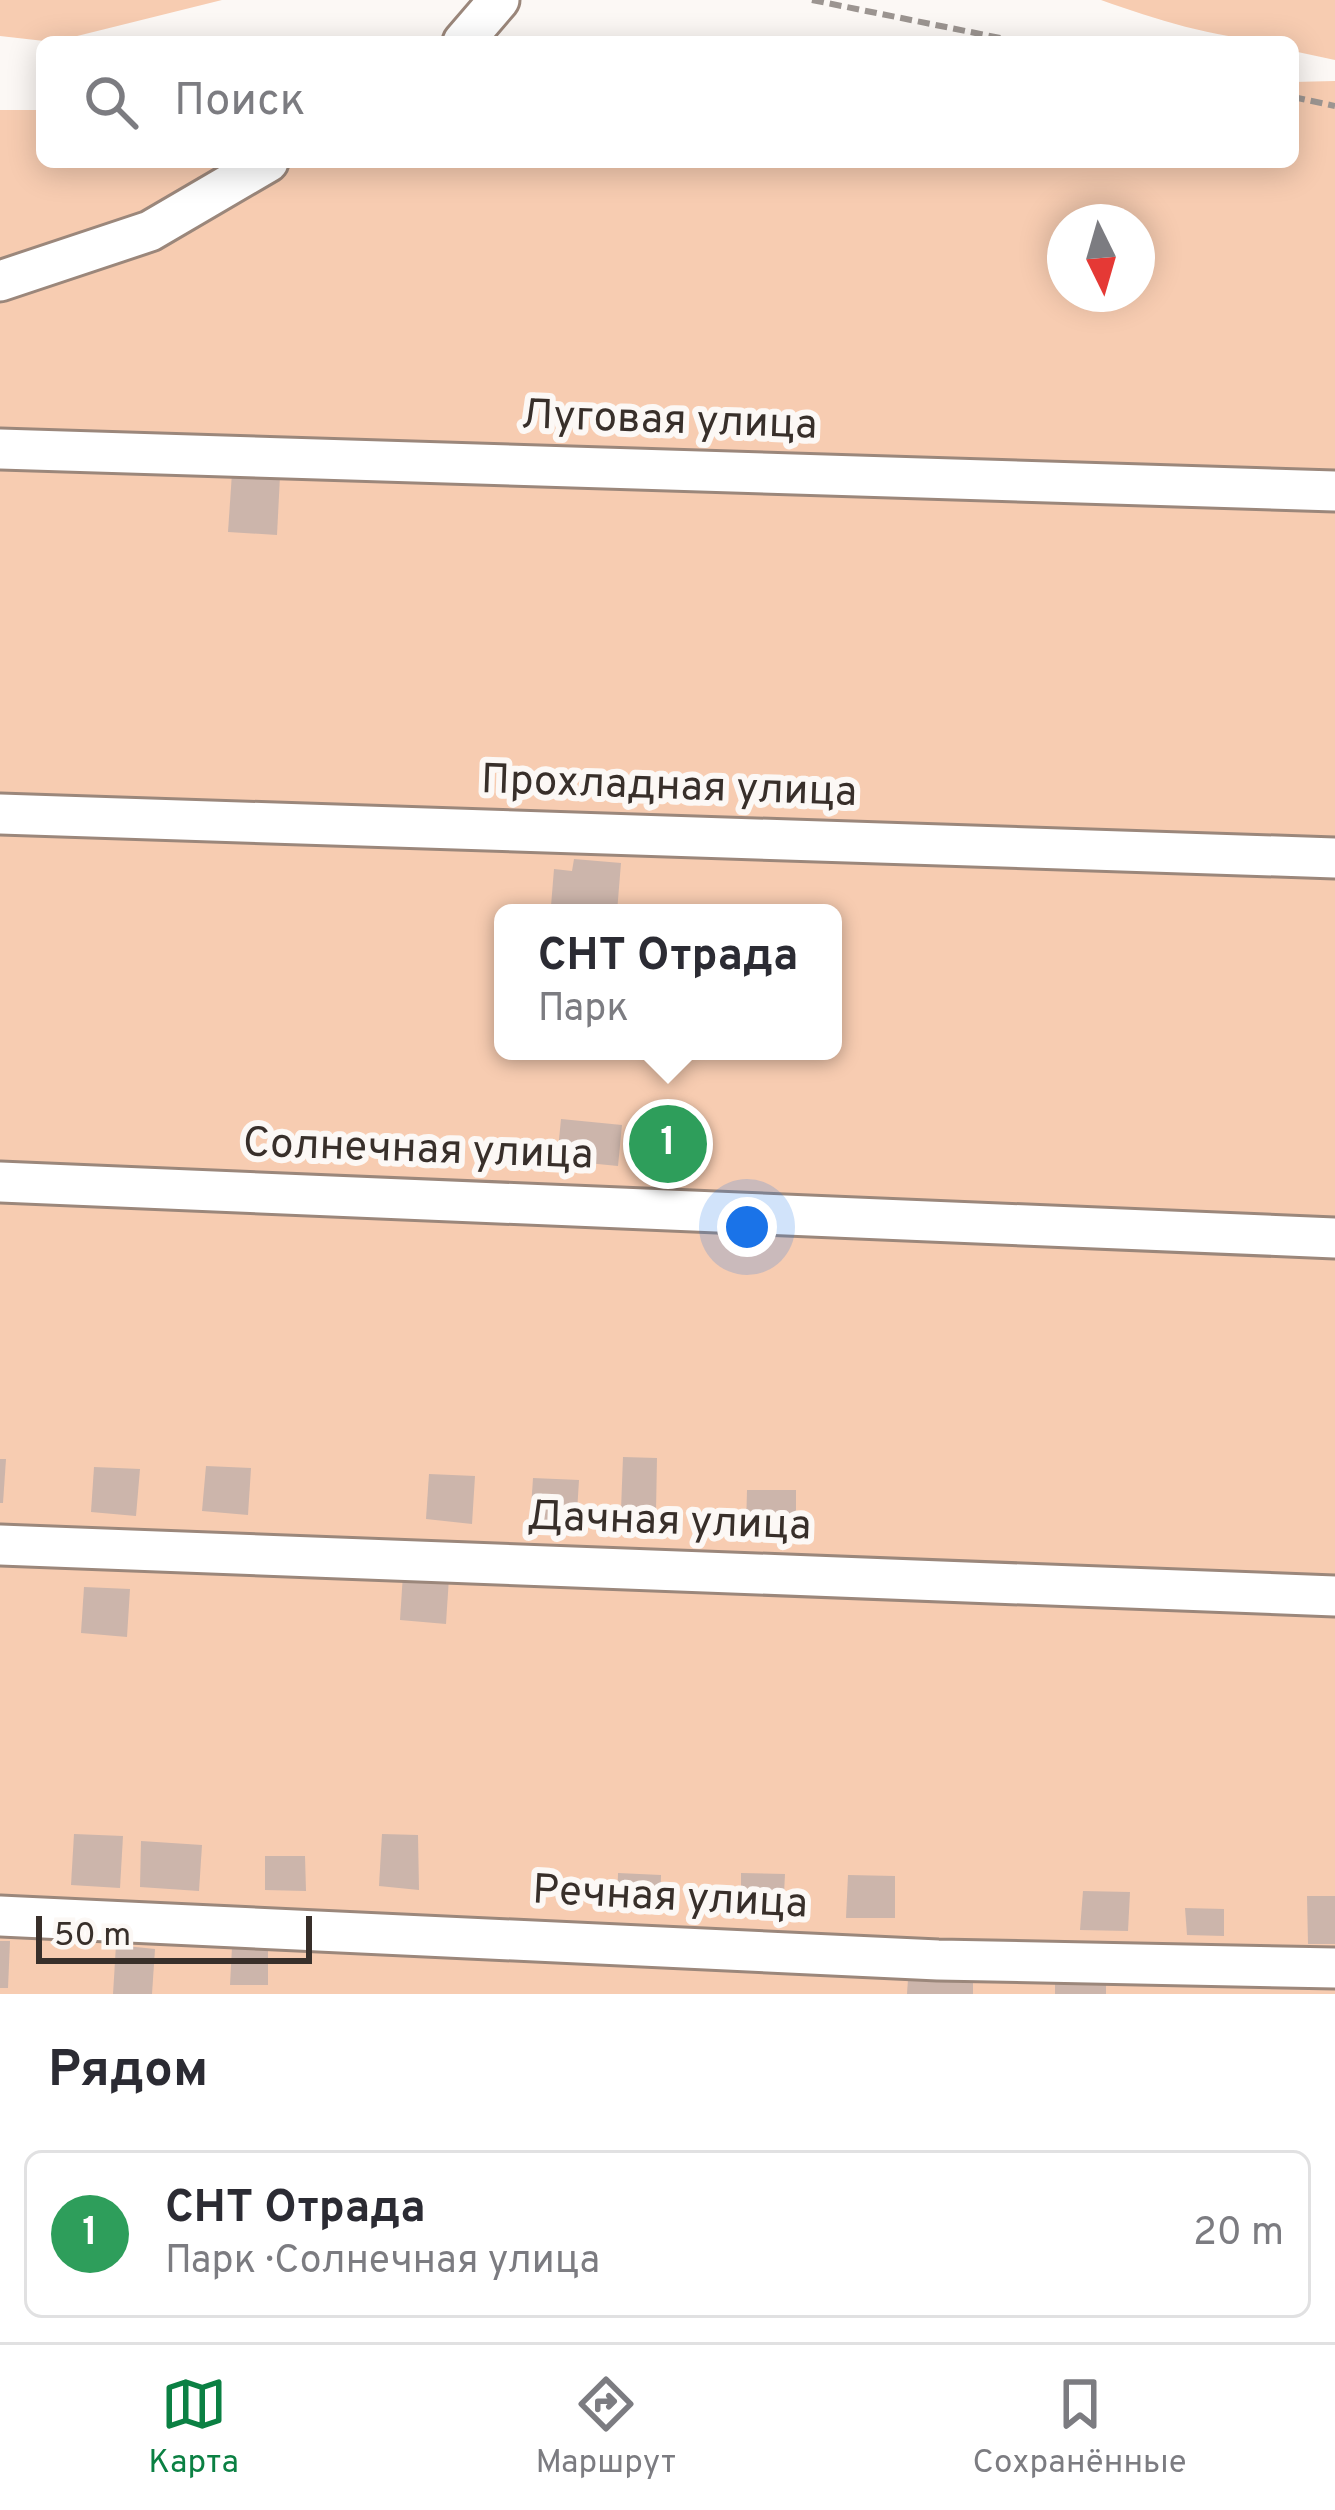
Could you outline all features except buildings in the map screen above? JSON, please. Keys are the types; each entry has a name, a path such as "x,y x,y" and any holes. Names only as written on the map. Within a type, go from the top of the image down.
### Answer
{"street":[{"path":"468,36 499,0"},
{"path":"0,281 150,231 258,168"},
{"name":"Луговая улица","path":"0,449 1335,491"},
{"name":"Прохладная улица","path":"0,814 1335,858"},
{"name":"Солнечная улица","path":"0,1182 1335,1238"},
{"name":"Дачная улица","path":"0,1545 1335,1596"},
{"name":"Речная улица","path":"0,1916 938,1960 1335,1968"}],"path":[{"path":"812,0 990,36"},
{"path":"1299,98 1335,106"}],"shaded area":[{"path":"0,0 222,0 77,36 36,36 36,40 0,36"},
{"path":"1101,0 1335,0 1335,60 1299,52 1299,36 1230,36"},
{"path":"1335,81 1335,1994 0,1994 0,110 36,110 36,168 1299,168 1299,82"}],"place":[{"name":"СНТ Отрада","path":"668,1144"}]}
